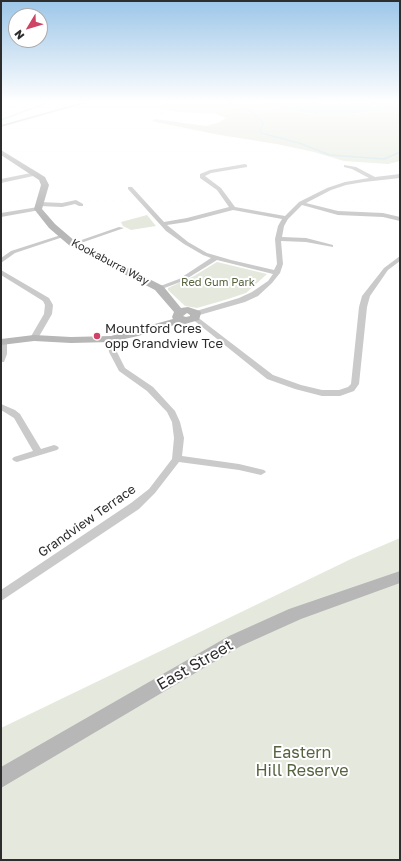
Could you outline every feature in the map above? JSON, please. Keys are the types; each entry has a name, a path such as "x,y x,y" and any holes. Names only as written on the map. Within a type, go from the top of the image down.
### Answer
{"street":[{"path":"1,152 42,179 46,185 39,207"},
{"path":"346,166 356,167 373,178"},
{"path":"233,208 219,189 202,177 202,175 210,172 242,168"},
{"path":"1,181 36,174"},
{"path":"1,360 3,354 2,342 34,338 71,340 111,338 134,334 166,323 185,314 213,310 242,300 255,294 270,282 277,273 280,264 278,239 281,226 286,218 301,204 336,186 373,178 400,176"},
{"path":"143,190 132,190 175,236 186,243 216,258 242,266 277,273"},
{"path":"1,215 39,207 80,202"},
{"path":"301,204 338,213 383,215 400,219"},
{"name":"Kookaburra Way","path":"39,207 43,217 73,244 159,288 185,314"},
{"path":"163,224 187,220 233,208 286,218"},
{"path":"73,244 114,228"},
{"path":"1,261 13,252 63,236"},
{"path":"323,244 329,237"},
{"path":"278,239 292,239 331,246"},
{"path":"159,288 181,280 216,258"},
{"path":"185,314 270,377 298,387 322,393 334,394 346,391 351,389 354,384 363,307 366,296 386,269 400,258"},
{"path":"1,272 46,300 49,305 48,314 34,338"},
{"name":"Grandview Terrace","path":"1,596 135,506 166,476 177,459 179,438 176,422 171,411 150,389 122,369 113,352 111,338"},
{"path":"1,407 17,416 38,452"},
{"path":"17,459 54,448"},
{"path":"177,459 239,467 261,472"},
{"name":"East Street","path":"1,778 235,641 295,614 400,578"}],"green space":[{"path":"259,141 400,141 400,161 388,164 344,161 314,152"},
{"path":"147,215 156,226 131,230 123,226 121,222"},
{"name":"Red Gum Park","path":"217,262 267,274 246,293 197,308 185,306 168,290 168,288 194,276"},
{"name":"Eastern Hill Reserve","path":"400,538 400,860 1,860 1,728 351,559"}],"waterway":[{"path":"292,141 330,155 384,159 400,152"}],"place":[{"name":"Mountford Cres opp Grandview Tce","path":"97,336"}]}
